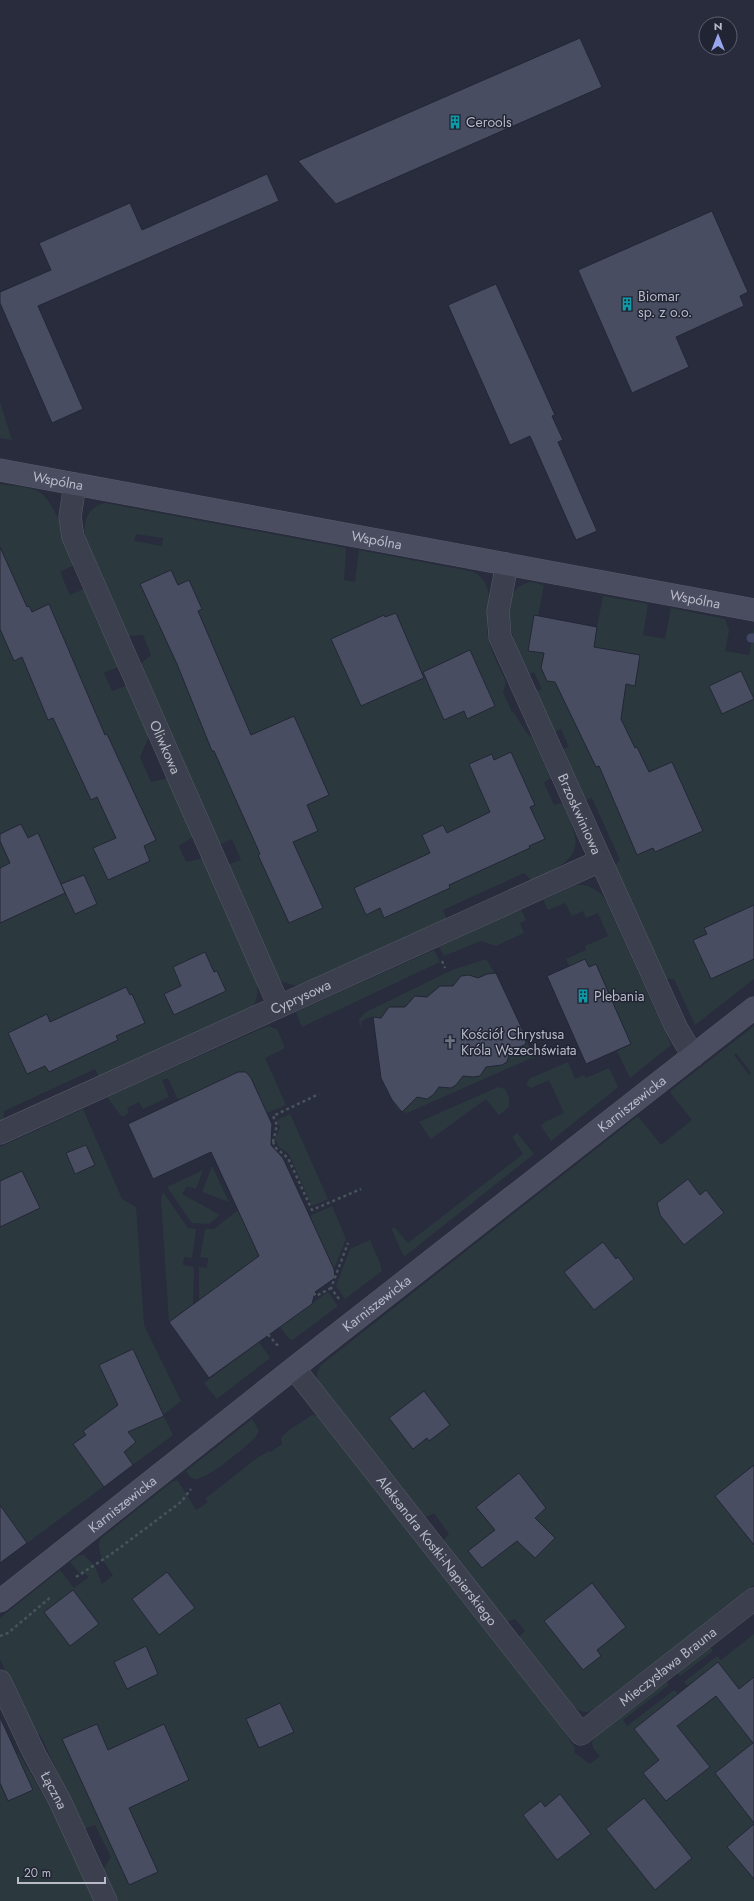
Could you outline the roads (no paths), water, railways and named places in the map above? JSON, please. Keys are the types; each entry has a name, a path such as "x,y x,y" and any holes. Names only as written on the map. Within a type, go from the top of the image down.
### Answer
{"street":[{"name":"Wspólna","path":"0,470 754,610"},
{"name":"Oliwkowa","path":"75,484 70,517 73,537 279,1006"},
{"name":"Brzoskwiniowa","path":"507,564 498,611 500,637 676,1027 693,1056"},
{"name":"Cyprysowa","path":"0,1133 600,861"},
{"name":"Karniszewicka","path":"0,1601 289,1360 693,1056 754,1008"},
{"name":"Aleksandra Kostki-Napierskiego","path":"289,1360 581,1734"},
{"name":"Mieczysława Brauna","path":"581,1734 754,1599"},
{"name":"Łączna","path":"0,1681 34,1753 60,1802 106,1901"}],"place":[{"name":"Cerools","path":"455,122"},
{"name":"Biomar sp. z o.o.","path":"627,304"},
{"name":"Plebania","path":"583,996"},
{"name":"Kościół Chrystusa Króla Wszechświata","path":"450,1042"}]}
